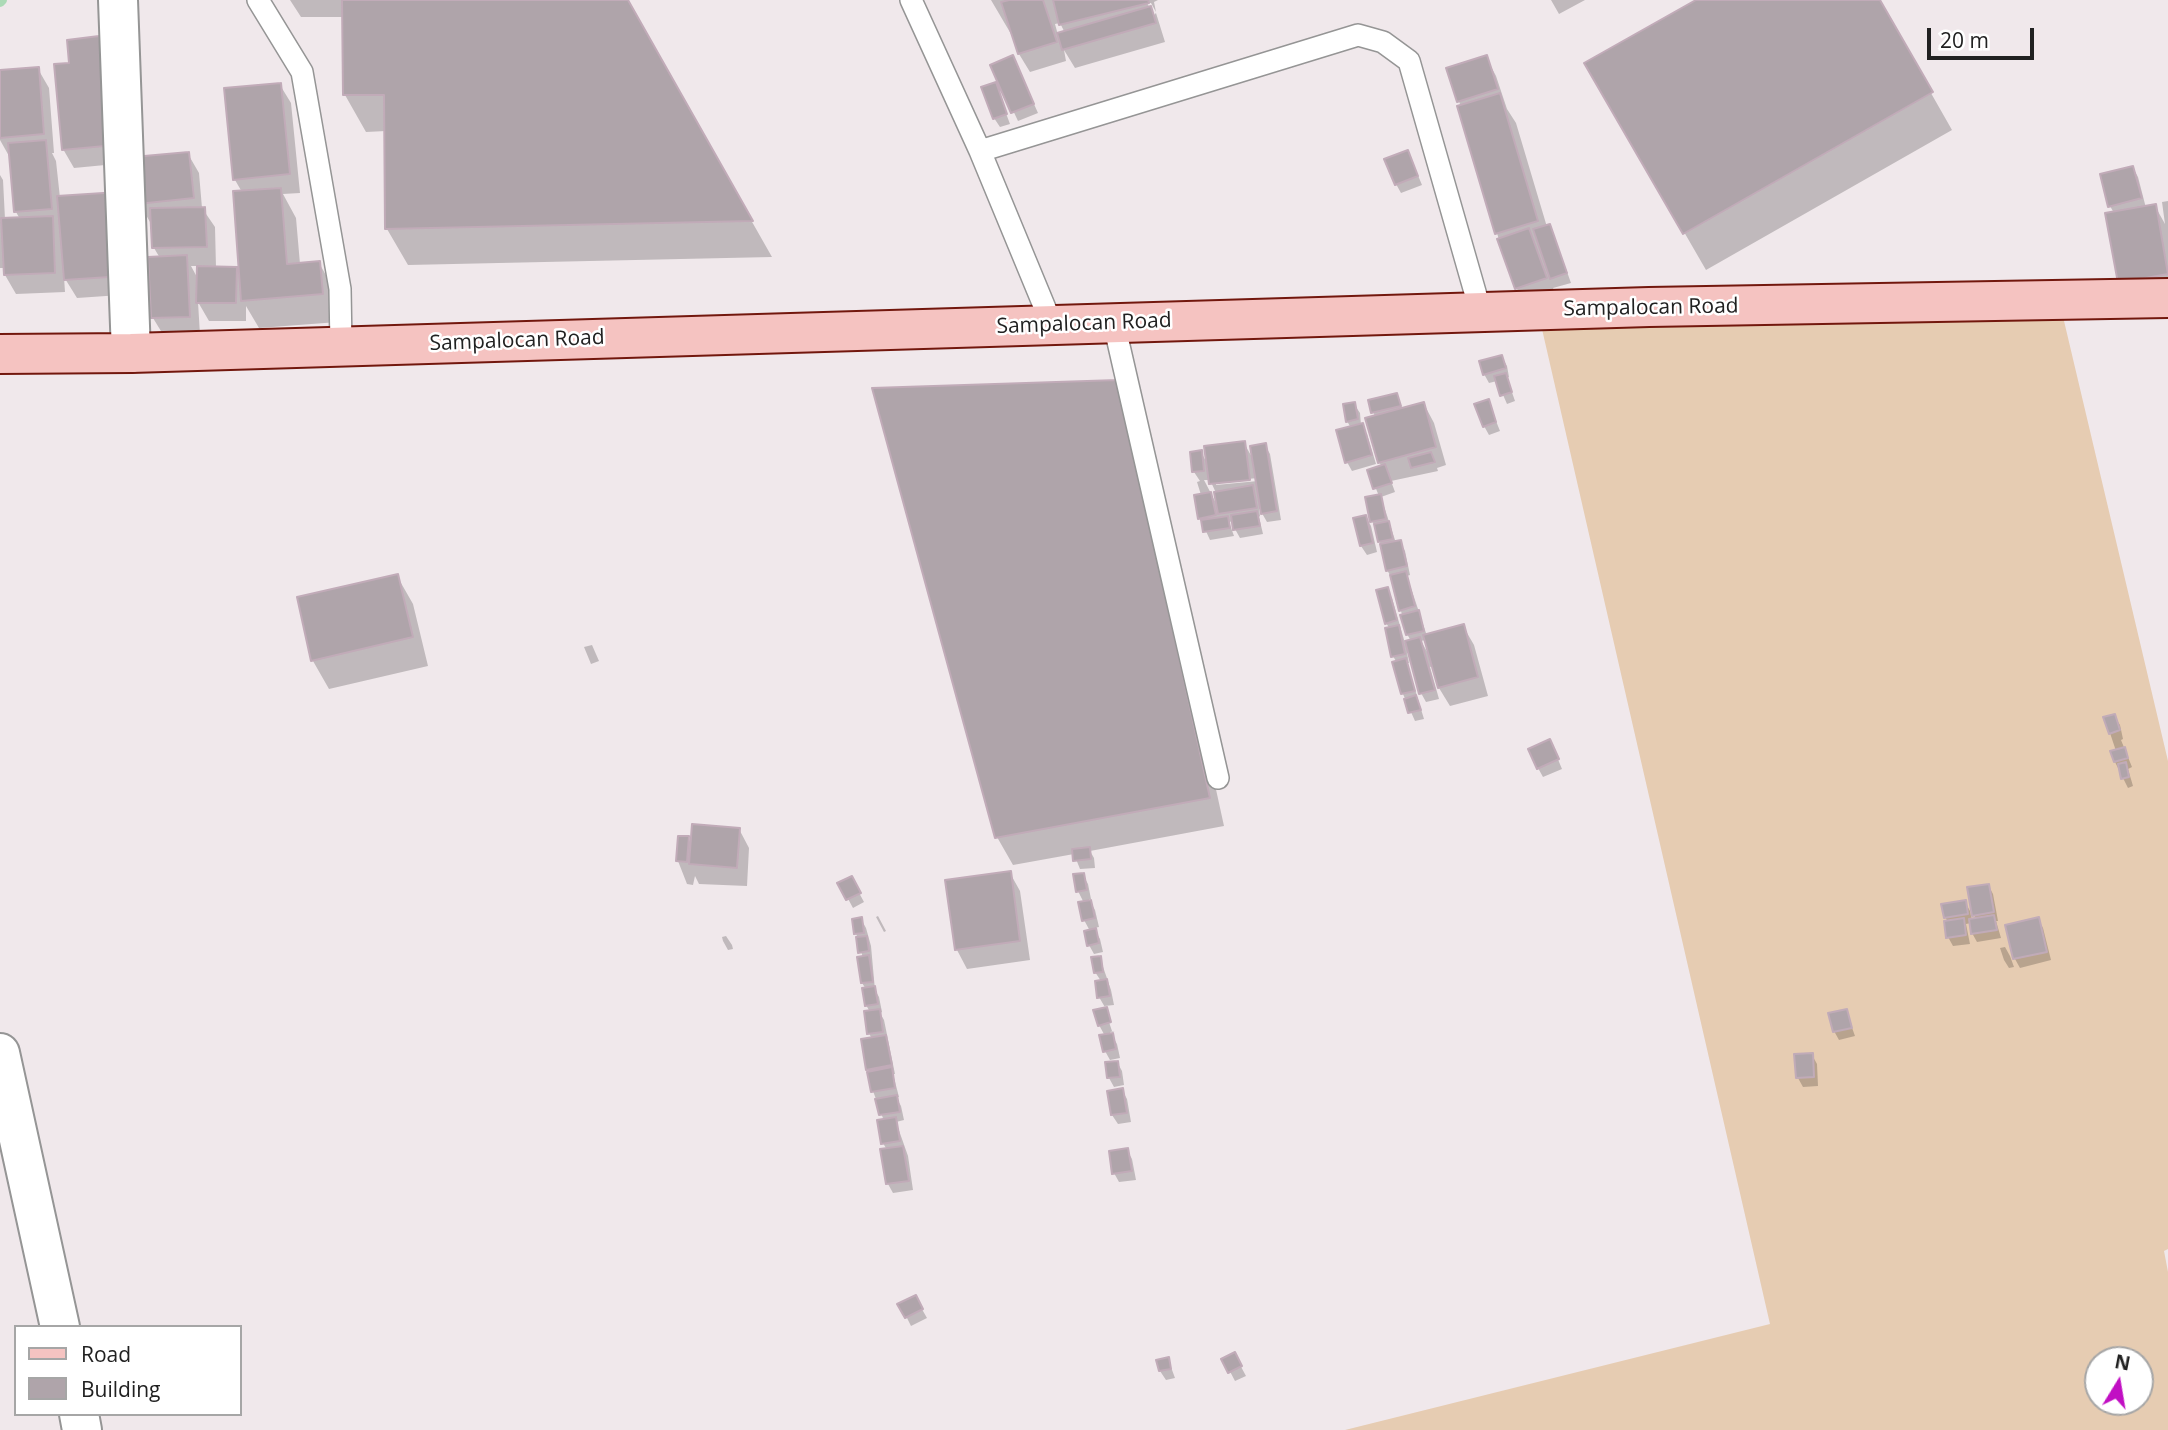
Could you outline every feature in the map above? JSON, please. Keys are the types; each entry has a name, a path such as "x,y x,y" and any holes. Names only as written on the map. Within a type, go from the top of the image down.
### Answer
{"main road":[{"name":"Sampalocan Road","path":"0,354 131,353 1649,307 2168,298"}],"street":[{"path":"118,0 131,353"},
{"path":"0,1053 60,1325"}],"lane":[{"path":"258,0 302,72 340,289 341,346"},
{"path":"911,0 979,151 1052,325"},
{"path":"979,151 1358,35 1383,42 1409,61 1481,313"},
{"path":"1114,324 1218,778"}],"shaded area":[{"path":"2060,304 2168,761 2168,1249 2164,1251 2168,1272 2168,1430 1345,1430 1770,1324 1539,316"}],"building":[{"path":"342,0 628,0 753,221 385,229 384,95 343,95"},
{"path":"1043,0 1057,42 1018,54 1001,2"},
{"path":"1053,0 1148,0 1149,3 1059,25"},
{"path":"1696,0 1880,0 1933,92 1683,234 1584,63"},
{"path":"1151,6 1156,23 1062,50 1057,33"},
{"path":"99,36 116,145 62,150 54,64 69,63 67,40"},
{"path":"1013,55 1034,104 1011,113 990,65"},
{"path":"1487,55 1498,89 1457,102 1446,68"},
{"path":"39,67 44,134 0,138 0,70"},
{"path":"996,82 1007,114 993,119 981,87"},
{"path":"281,83 290,174 233,180 224,88"},
{"path":"1500,93 1538,221 1495,234 1457,106"},
{"path":"46,140 52,209 14,212 8,143"},
{"path":"1408,150 1418,176 1395,185 1384,159"},
{"path":"189,152 194,198 138,204 133,157"},
{"path":"2133,166 2142,198 2108,207 2100,174"},
{"path":"281,188 287,264 320,261 323,294 241,301 233,191"},
{"path":"119,192 125,276 64,280 57,196"},
{"path":"2156,204 2168,274 2118,283 2105,213"},
{"path":"205,207 207,247 152,248 150,208"},
{"path":"53,216 55,273 4,275 1,218"},
{"path":"1550,224 1567,273 1550,279 1533,229"},
{"path":"1529,228 1547,278 1515,289 1497,239"},
{"path":"187,255 190,317 151,318 148,257"},
{"path":"197,266 237,267 236,303 196,303"},
{"path":"1502,355 1506,368 1483,375 1479,361"},
{"path":"1506,373 1512,392 1500,396 1494,376"},
{"path":"1118,380 1210,798 995,838 872,388"},
{"path":"1397,393 1401,406 1371,413 1368,400"},
{"path":"1489,399 1496,422 1483,427 1474,404"},
{"path":"1355,402 1358,419 1346,422 1343,404"},
{"path":"1424,402 1436,447 1378,463 1365,418"},
{"path":"1363,423 1372,455 1345,463 1336,430"},
{"path":"1245,441 1250,480 1209,484 1204,446"},
{"path":"1266,443 1277,511 1261,514 1250,446"},
{"path":"1202,450 1204,471 1192,472 1190,452"},
{"path":"1431,452 1435,462 1411,468 1408,458"},
{"path":"1385,464 1392,483 1373,489 1367,470"},
{"path":"1253,485 1257,508 1218,514 1214,492"},
{"path":"1211,492 1216,515 1198,519 1194,495"},
{"path":"1381,494 1386,519 1370,522 1365,497"},
{"path":"1257,511 1260,526 1233,530 1231,515"},
{"path":"1366,515 1373,543 1360,546 1353,518"},
{"path":"1228,516 1230,528 1203,532 1201,520"},
{"path":"1389,521 1393,539 1378,542 1374,524"},
{"path":"1401,540 1407,566 1386,571 1380,544"},
{"path":"1406,571 1415,606 1399,611 1390,575"},
{"path":"398,574 413,637 311,661 297,597"},
{"path":"1388,587 1397,620 1385,624 1376,590"},
{"path":"1419,610 1424,631 1406,635 1400,615"},
{"path":"1464,624 1478,677 1438,688 1423,635"},
{"path":"1399,625 1405,654 1391,657 1385,628"},
{"path":"1420,637 1435,690 1419,694 1405,641"},
{"path":"1406,658 1415,691 1401,694 1392,662"},
{"path":"1416,695 1421,710 1408,713 1404,699"},
{"path":"2115,714 2120,730 2109,734 2103,717"},
{"path":"1550,739 1559,759 1537,769 1528,749"},
{"path":"2125,747 2128,758 2114,762 2110,751"},
{"path":"2126,762 2129,777 2121,779 2118,764"},
{"path":"692,824 740,828 737,868 689,864"},
{"path":"678,836 689,836 687,862 676,861"},
{"path":"1090,847 1091,859 1073,861 1072,849"},
{"path":"1011,871 1020,941 955,950 945,880"},
{"path":"1084,873 1087,890 1076,892 1073,874"},
{"path":"852,876 861,893 846,900 837,883"},
{"path":"1989,884 1994,912 1972,916 1967,887"},
{"path":"1091,900 1095,918 1082,921 1078,902"},
{"path":"1966,900 1968,914 1944,918 1941,904"},
{"path":"1994,915 1997,930 1971,934 1969,919"},
{"path":"862,917 864,933 854,934 852,919"},
{"path":"2039,917 2047,952 2013,959 2005,925"},
{"path":"1964,918 1966,935 1946,938 1944,921"},
{"path":"1096,928 1099,943 1087,946 1084,931"},
{"path":"867,936 869,951 858,953 856,937"},
{"path":"869,955 873,982 861,983 857,957"},
{"path":"1101,956 1103,972 1094,973 1091,957"},
{"path":"1107,979 1110,996 1097,998 1095,981"},
{"path":"875,986 878,1004 865,1006 862,988"},
{"path":"1107,1007 1111,1022 1098,1026 1093,1010"},
{"path":"880,1009 883,1032 867,1034 864,1011"},
{"path":"1847,1009 1852,1028 1833,1032 1828,1013"},
{"path":"1113,1033 1116,1049 1103,1052 1099,1035"},
{"path":"886,1035 892,1065 866,1070 861,1039"},
{"path":"1813,1053 1814,1077 1796,1078 1794,1054"},
{"path":"1118,1061 1120,1077 1107,1078 1105,1062"},
{"path":"892,1067 895,1088 871,1092 867,1072"},
{"path":"1123,1088 1127,1113 1111,1115 1107,1091"},
{"path":"897,1095 900,1112 879,1115 875,1099"},
{"path":"896,1117 900,1141 881,1144 877,1120"},
{"path":"903,1146 909,1181 886,1184 880,1149"},
{"path":"1128,1148 1132,1171 1112,1174 1109,1151"},
{"path":"916,1295 923,1309 905,1318 897,1304"},
{"path":"1235,1352 1242,1366 1228,1373 1221,1359"},
{"path":"1169,1357 1171,1369 1159,1371 1156,1360"}]}
